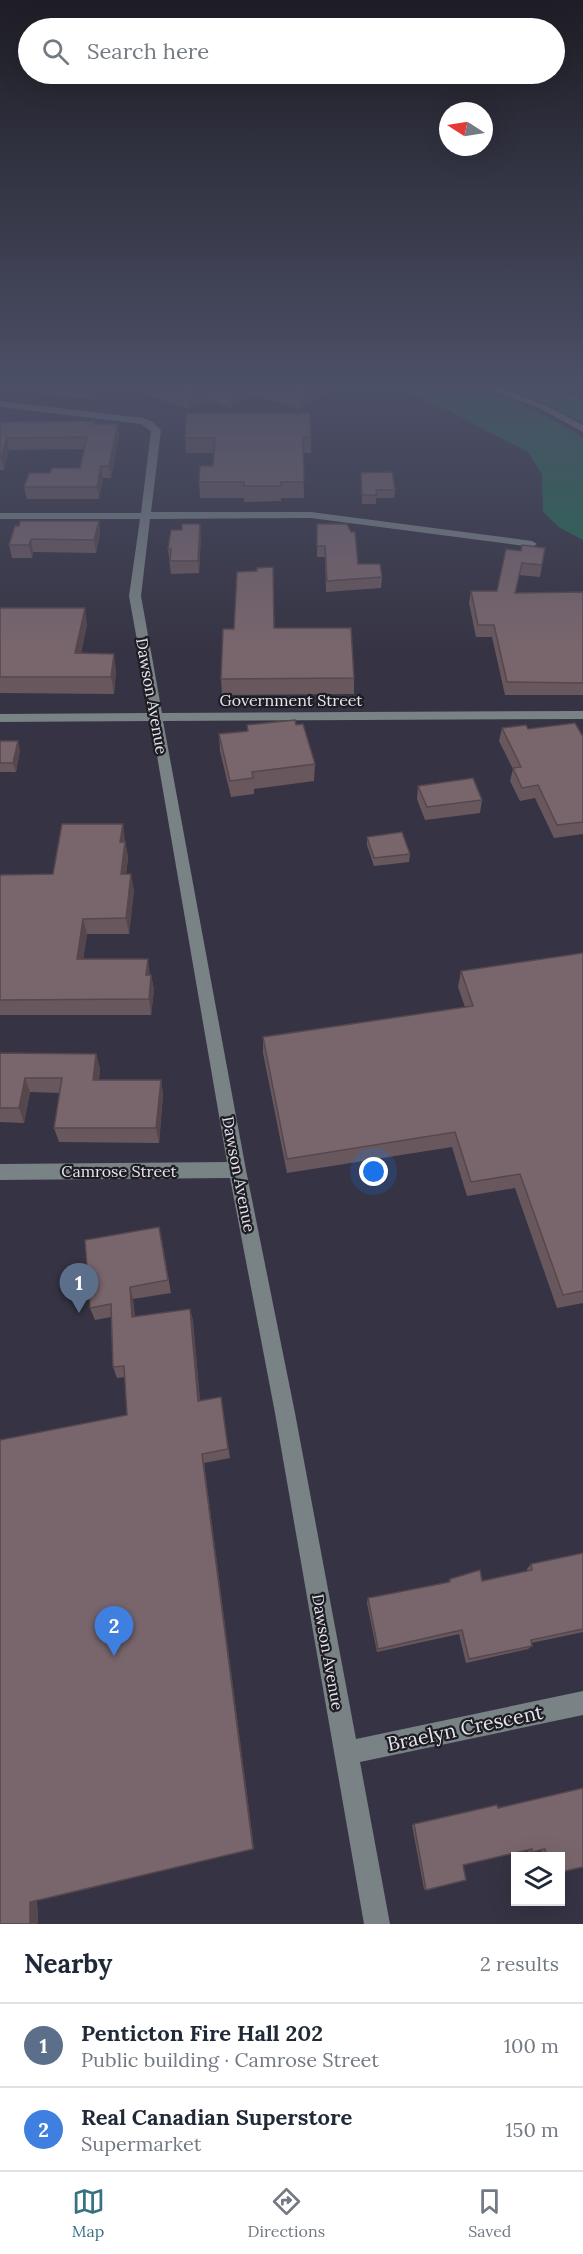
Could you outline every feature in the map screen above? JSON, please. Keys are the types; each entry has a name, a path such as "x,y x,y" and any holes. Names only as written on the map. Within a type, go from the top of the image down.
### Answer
{"street":[{"name":"Dawson Avenue","path":"151,473 135,596 237,1170 377,1924"},
{"path":"0,516 311,515 532,544"},
{"name":"Government Street","path":"0,718 583,715"},
{"name":"Camrose Street","path":"0,1172 237,1170"},
{"name":"Braelyn Crescent","path":"347,1753 583,1703"}],"green space":[{"path":"541,473 583,473 583,540 560,528 543,512"}],"building":[{"path":"29,473 100,473 97,487 24,487"},
{"path":"200,473 304,473 304,482 281,482 281,486 244,486 244,482 199,482"},
{"path":"361,473 392,473 395,490 376,490 377,495 362,495"},
{"path":"20,521 99,521 94,540 31,539 29,545 9,545 15,526 19,526"},
{"path":"182,524 200,524 198,561 170,561 171,549 168,549 171,530 182,530"},
{"path":"317,524 347,524 351,532 355,532 358,564 380,564 382,577 327,581 325,546 317,546"},
{"path":"522,545 545,548 542,565 522,563 515,593 583,592 583,683 507,682 494,625 478,625 471,591 497,591 506,549 521,551"},
{"path":"273,567 274,628 351,628 354,678 221,679 223,629 234,629 237,572"},
{"path":"0,608 85,608 75,653 114,654 111,677 0,677"},
{"path":"295,720 296,725 303,724 315,764 252,772 253,778 230,781 219,734 248,731 247,725"},
{"path":"575,723 583,737 583,822 557,825 538,785 522,788 513,768 521,767 502,728 526,725 528,729"},
{"path":"0,741 18,741 13,763 0,763"},
{"path":"473,778 482,800 427,807 418,786"},
{"path":"62,824 123,824 120,842 125,842 121,874 131,874 126,918 83,919 77,959 148,959 146,975 151,975 149,999 0,1000 0,875 53,874"},
{"path":"402,832 410,854 374,858 367,837"},
{"path":"583,953 583,1291 563,1295 520,1174 471,1182 455,1132 287,1159 263,1037 473,1006 461,971"},
{"path":"0,1053 96,1054 93,1080 161,1080 156,1128 54,1128 62,1078 25,1078 19,1108 0,1108"},
{"path":"159,1227 168,1280 130,1287 132,1317 190,1309 198,1401 221,1397 228,1449 202,1454 253,1849 30,1902 30,1924 0,1924 0,1440 127,1415 124,1366 113,1367 111,1304 90,1308 85,1240"},
{"path":"583,1553 583,1629 531,1640 532,1646 469,1659 462,1630 378,1649 368,1598 450,1582 450,1579 480,1570 482,1581 532,1570 531,1564"},
{"path":"583,1788 583,1867 565,1871 565,1852 546,1852 545,1849 532,1852 532,1849 511,1852 511,1854 463,1865 466,1880 426,1890 414,1824 497,1805 498,1808"}],"place":[{"name":"Penticton Fire Hall 202","path":"79,1313"},
{"name":"Real Canadian Superstore","path":"114,1656"}]}
